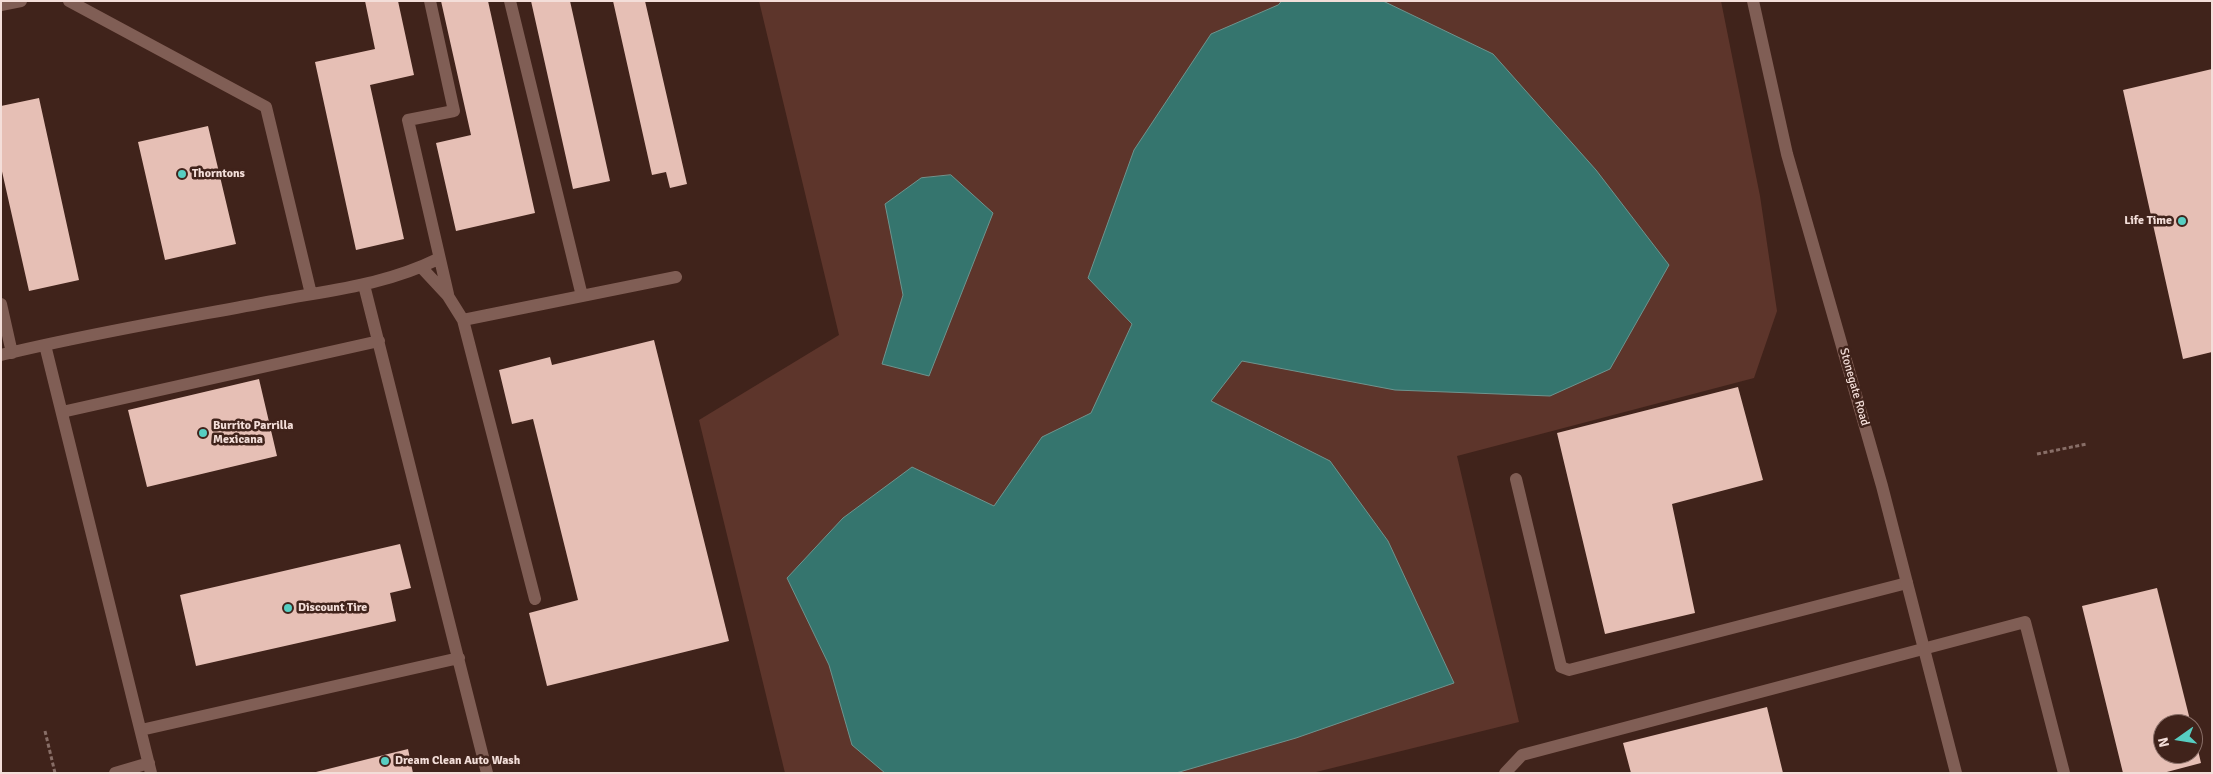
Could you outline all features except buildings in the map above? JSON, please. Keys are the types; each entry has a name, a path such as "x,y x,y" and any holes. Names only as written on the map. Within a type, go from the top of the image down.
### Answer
{"street":[{"path":"1,5 21,1"},
{"path":"69,1 266,107 311,294"},
{"path":"430,1 454,111 408,120 438,259 448,296"},
{"path":"510,1 582,296"},
{"name":"Stonegate Road","path":"1753,1 1787,154 1879,476 1956,773"},
{"path":"1,304 7,354 45,345 364,285 422,267 438,259"},
{"path":"422,267 448,296 463,320 535,599"},
{"path":"463,320 676,277"},
{"path":"364,285 489,770"},
{"path":"62,412 379,341"},
{"path":"45,345 91,537 150,768 115,773"},
{"path":"1516,479 1561,667 1569,670 1907,583"},
{"path":"1505,773 1522,755 1923,647 2025,622 2064,773"},
{"path":"141,730 459,658"}],"path":[{"path":"2037,454 2087,444"},
{"path":"45,731 55,773"}],"shaded area":[{"path":"759,1 1721,1 1760,196 1777,311 1754,378 1457,456 1519,722 1312,773 785,773 699,420 839,335"}],"water":[{"path":"1282,1 1383,1 1493,54 1596,170 1669,265 1610,369 1550,396 1395,390 1242,361 1211,401 1330,461 1388,541 1454,683 1296,738 1176,773 885,773 852,745 829,665 787,578 843,518 912,467 994,506 1042,437 1091,413 1132,324 1088,278 1134,150 1211,34 1278,5"},
{"path":"951,175 993,213 929,376 882,364 903,295 885,204 921,178"}],"place":[{"name":"Thorntons","path":"182,174"},
{"name":"Life Time","path":"2182,221"},
{"name":"Burrito Parrilla Mexicana","path":"203,433"},
{"name":"Discount Tire","path":"288,608"},
{"name":"Dream Clean Auto Wash","path":"385,761"}]}
